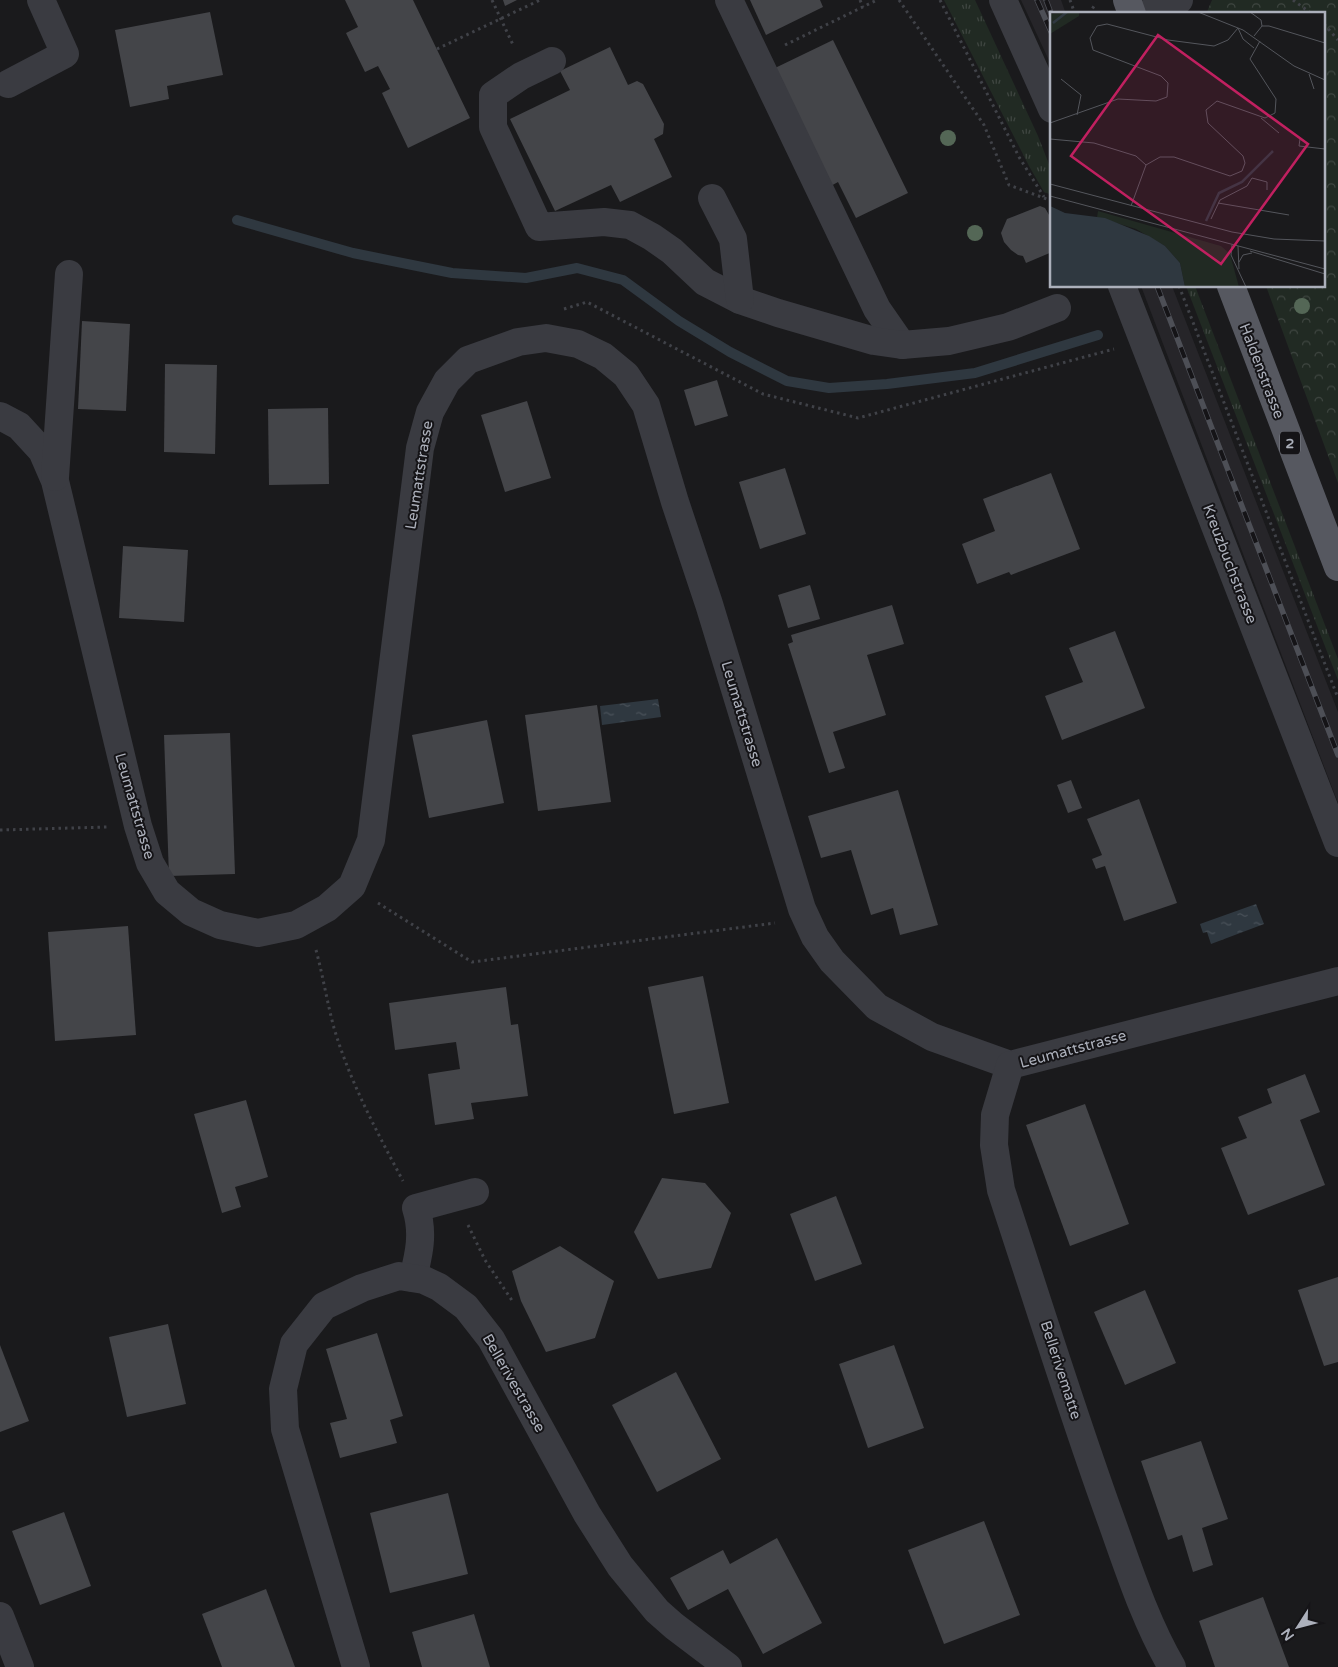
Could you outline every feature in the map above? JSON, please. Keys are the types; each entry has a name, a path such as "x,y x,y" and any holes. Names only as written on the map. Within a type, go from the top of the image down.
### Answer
{"main road":[{"path":"1127,0 1131,12"},
{"name":"Haldenstrasse","path":"1232,288 1338,567"}],"street":[{"path":"8,84 64,54 41,0"},
{"path":"729,0 877,309 902,345"},
{"path":"1002,0 1050,105"},
{"path":"1151,12 1179,0"},
{"path":"552,61 522,76 492,96 493,128 539,227 604,222 630,226 652,237 672,251 705,282 740,300 778,314 874,341 902,345 949,341 1000,329 1056,308"},
{"path":"712,198 733,239 740,300"},
{"path":"55,481 69,274"},
{"name":"Kreuzbuchstrasse","path":"1123,288 1338,843"},
{"name":"Leumattstrasse","path":"0,416 19,426 42,451 55,481 138,826 150,863 167,892 190,912 220,925 258,933 296,925 326,908 352,886 371,840 420,448 430,412 447,381 468,360 518,342 546,338 578,344 603,356 626,375 646,405 799,900 815,937 832,960 877,1007 932,1037 1010,1065 1338,981"},
{"name":"Bellerivematte","path":"1010,1065 995,1115 994,1145 1001,1190 1094,1474 1127,1564 1161,1648 1172,1667"},
{"path":"414,1278 421,1240 420,1220 416,1208 464,1195"},
{"name":"Bellerivestrasse","path":"356,1667 285,1429 283,1389 294,1344 324,1306 362,1288 399,1276 424,1280 439,1287 466,1307 491,1339 587,1514 620,1566 657,1611 728,1667"},
{"path":"0,1616 20,1667"}],"path":[{"path":"492,0 510,39"},
{"path":"437,49 540,0"},
{"path":"860,0 863,6"},
{"path":"785,45 877,0"},
{"path":"899,0 984,125 1009,185 1050,200"},
{"path":"940,0 1019,157 1045,198"},
{"path":"1070,0 1074,12"},
{"path":"1090,12 1098,0"},
{"path":"1293,0 1309,12"},
{"path":"1326,26 1338,40"},
{"path":"1180,288 1338,698"},
{"path":"558,312 587,302 763,394 858,418 1124,346 1142,338"},
{"path":"0,830 115,827"},
{"path":"372,899 472,962 781,922"},
{"path":"314,944 334,1028 354,1081 378,1136 416,1208"},
{"path":"464,1195 485,1260 513,1302"}],"shaded area":[{"path":"1021,0 1061,0 1065,12 1050,12 1050,63"},
{"path":"1142,288 1173,288 1338,712 1338,803"}],"green space":[{"path":"944,0 975,0 1038,136 1050,167 1050,194 1044,192"},
{"path":"1212,0 1338,0 1338,483 1267,288 1326,288 1326,12 1207,12"},
{"path":"1187,288 1196,288 1338,659 1338,680"}],"water":[{"path":"658,699 661,717 602,725 600,706"},
{"path":"1256,904 1264,924 1211,944 1207,932 1203,933 1200,924"}],"building":[{"path":"345,0 413,0 470,118 408,148 382,93 390,89 378,66 365,72 346,33 358,27"},
{"path":"503,0 517,0 505,6"},
{"path":"750,0 820,0 823,7 766,35"},
{"path":"210,12 223,75 167,86 169,99 130,107 115,30"},
{"path":"833,40 908,193 856,218 838,182 829,187 775,68"},
{"path":"610,47 628,85 637,81 643,84 664,124 663,134 654,139 672,177 620,202 611,185 555,211 510,119 570,90 560,71"},
{"path":"1040,206 1045,208 1050,217 1050,253 1026,263 1023,256 1011,250 1004,242 1001,233 1007,219"},
{"path":"82,321 130,324 126,411 78,409"},
{"path":"165,364 217,365 215,454 164,452"},
{"path":"717,380 728,416 695,426 684,390"},
{"path":"527,401 551,478 505,492 481,415"},
{"path":"328,408 329,484 269,485 268,409"},
{"path":"785,468 806,534 760,549 739,482"},
{"path":"1051,473 1080,549 1011,575 1009,572 977,584 962,544 995,531 983,499"},
{"path":"123,546 188,550 184,622 119,618"},
{"path":"810,585 820,619 788,628 778,595"},
{"path":"892,605 904,644 867,655 886,715 833,732 845,768 829,773 788,644 793,642 791,635"},
{"path":"1115,631 1145,708 1062,740 1045,696 1083,682 1069,648"},
{"path":"597,705 611,802 538,811 525,715"},
{"path":"487,720 504,803 429,818 412,735"},
{"path":"230,733 235,874 169,876 164,735"},
{"path":"1071,780 1082,808 1068,813 1057,785"},
{"path":"898,790 938,925 900,935 893,908 871,915 851,850 821,858 808,816"},
{"path":"1139,799 1177,903 1124,921 1105,866 1096,869 1092,859 1102,855 1087,819"},
{"path":"128,926 136,1035 55,1041 48,932"},
{"path":"703,976 729,1103 674,1114 648,987"},
{"path":"506,987 511,1025 518,1024 528,1096 471,1103 474,1119 435,1125 428,1074 460,1069 456,1042 395,1050 389,1003"},
{"path":"1305,1074 1320,1112 1300,1120 1325,1185 1248,1215 1221,1148 1247,1138 1238,1117 1272,1103 1267,1089"},
{"path":"246,1100 268,1177 235,1187 241,1207 222,1213 194,1114"},
{"path":"1085,1104 1129,1224 1070,1246 1026,1125"},
{"path":"662,1178 705,1183 731,1213 711,1268 658,1279 634,1232"},
{"path":"836,1196 862,1264 815,1281 790,1214"},
{"path":"560,1246 614,1281 595,1338 546,1352 521,1301 512,1271"},
{"path":"1338,1277 1338,1362 1324,1366 1298,1290"},
{"path":"1145,1290 1176,1363 1125,1385 1094,1312"},
{"path":"168,1324 186,1404 127,1417 109,1337"},
{"path":"377,1333 403,1416 390,1420 397,1443 340,1458 330,1423 347,1419 326,1349"},
{"path":"0,1345 29,1421 0,1432"},
{"path":"894,1345 924,1428 868,1448 839,1364"},
{"path":"676,1372 721,1459 657,1492 612,1405"},
{"path":"1201,1441 1228,1519 1202,1528 1213,1565 1193,1572 1182,1535 1168,1540 1141,1461"},
{"path":"448,1493 468,1574 390,1593 370,1513"},
{"path":"64,1512 91,1586 40,1605 12,1531"},
{"path":"984,1521 1020,1615 944,1644 908,1550"},
{"path":"777,1538 822,1623 763,1654 728,1589 688,1610 670,1578 723,1550 730,1564"},
{"path":"266,1589 295,1667 222,1667 202,1614"},
{"path":"1263,1597 1289,1667 1215,1667 1199,1621"},
{"path":"474,1614 490,1667 422,1667 412,1632"}],"waterway":[{"path":"237,220 353,253 452,273 526,278 577,268 623,280 679,321 730,352 787,381 829,388 887,384 975,373 1098,335"}],"railway":[{"path":"1037,0 1050,29"},
{"path":"1046,0 1050,12"},
{"path":"1158,288 1338,755"}]}
